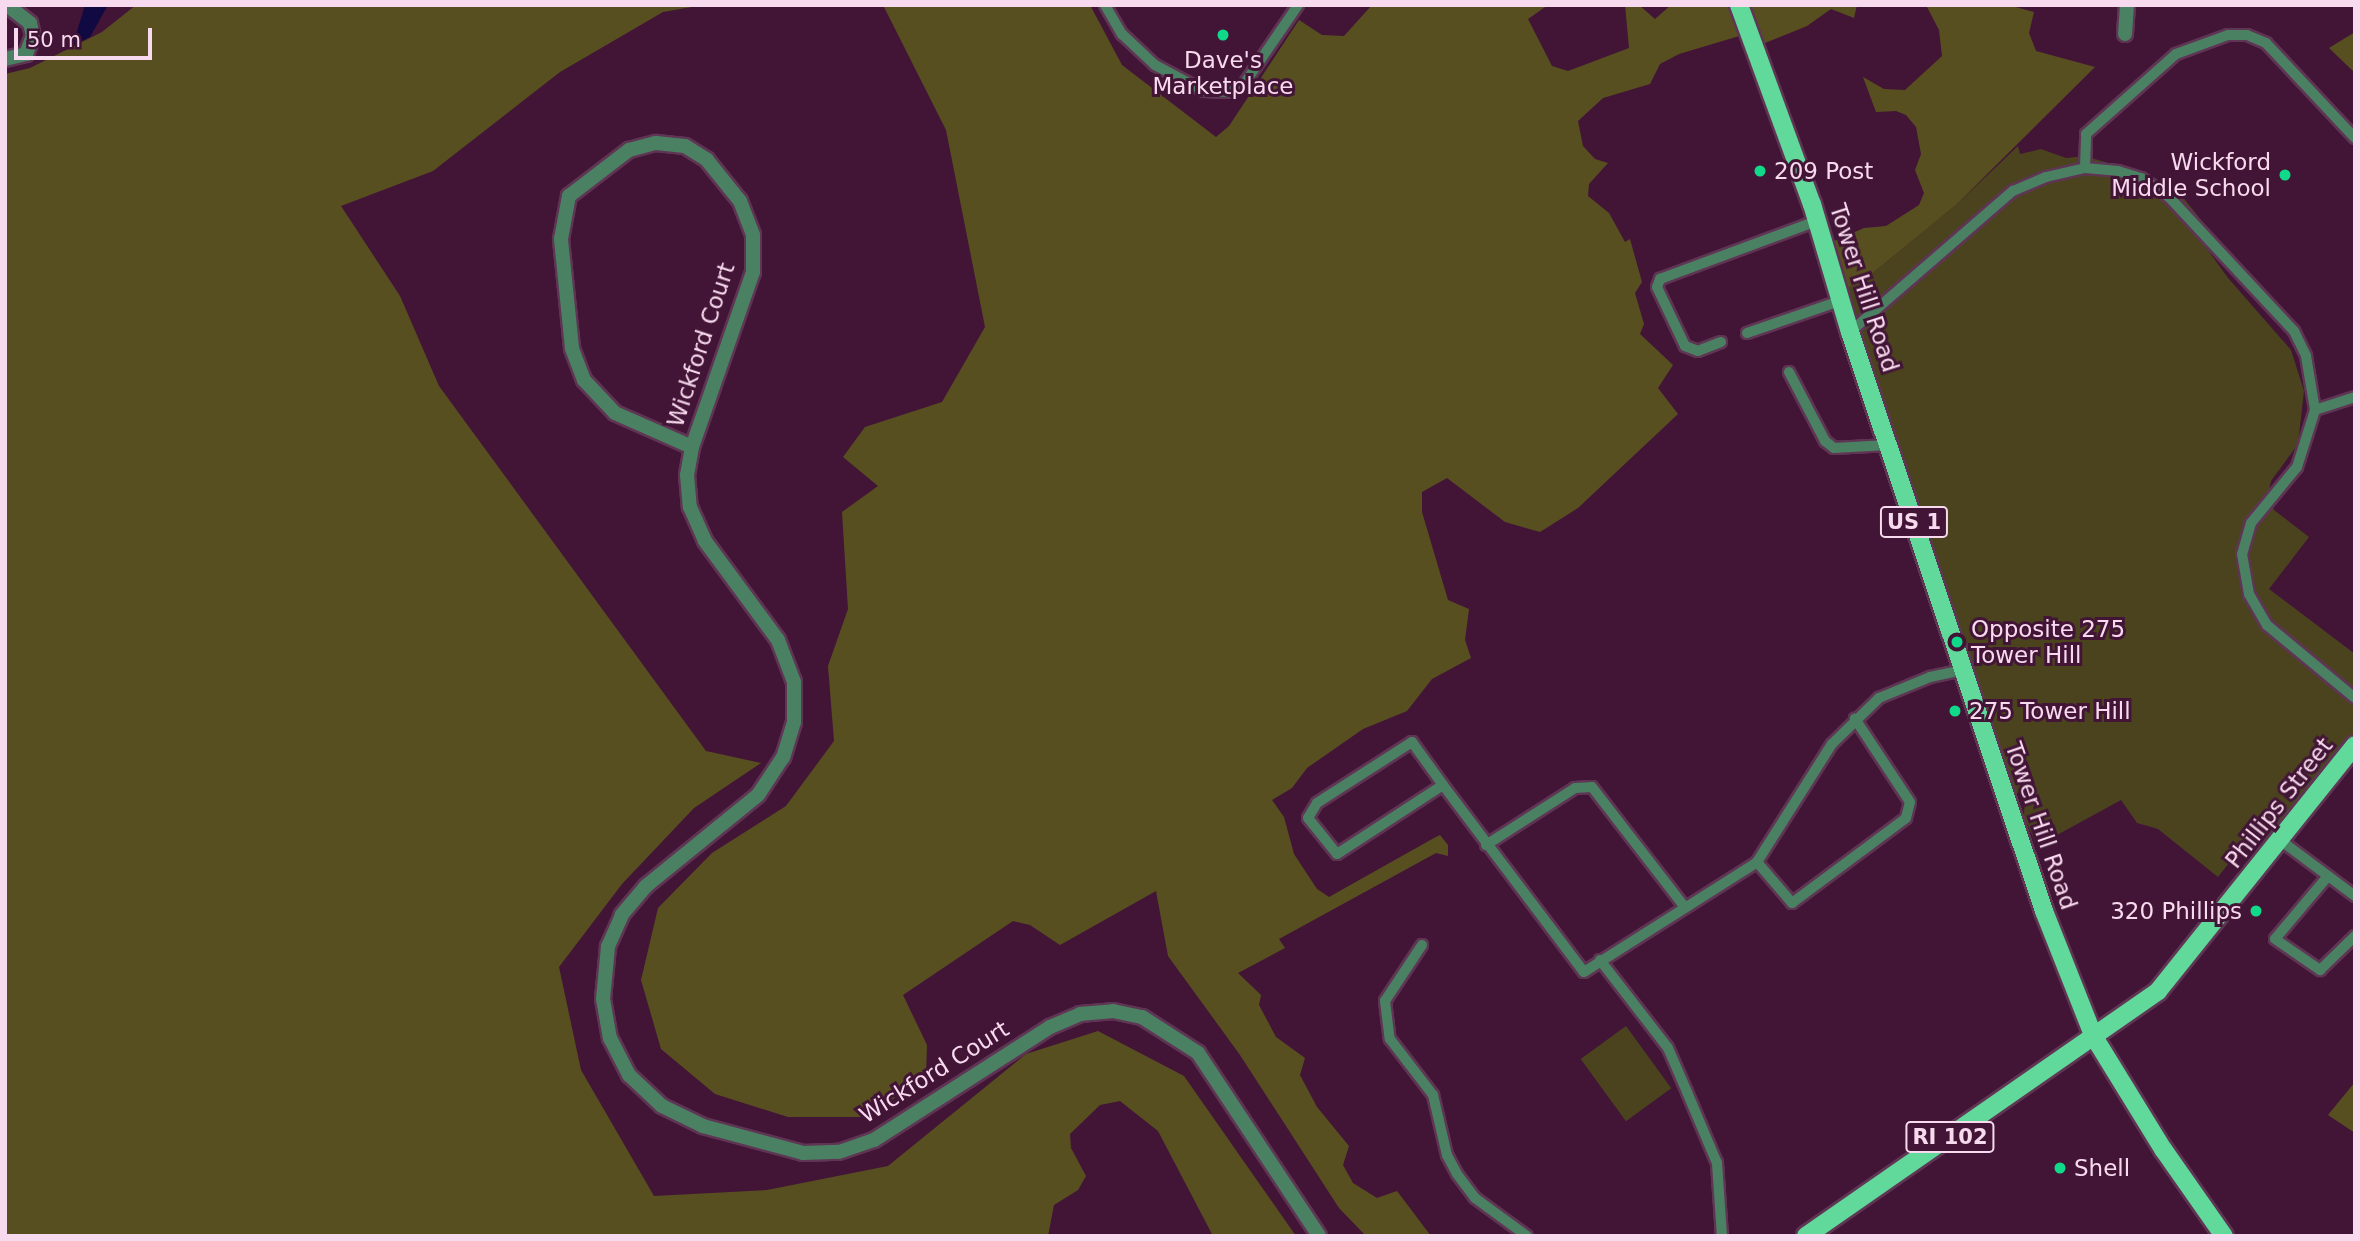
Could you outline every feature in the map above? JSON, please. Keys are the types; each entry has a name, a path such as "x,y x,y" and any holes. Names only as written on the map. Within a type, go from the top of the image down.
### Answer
{"main road":[{"name":"Tower Hill Road","path":"1739,5 1817,221 1850,332 2044,912 2094,1037 2163,1149 2224,1236"},
{"name":"Phillips Street","path":"2094,1037 2158,991 2355,746"},
{"name":"RI 102","path":"1806,1236 2094,1037"}],"street":[{"path":"5,59 26,54 33,37 21,12 7,5"},
{"path":"2125,34 2127,5"},
{"name":"Wickford Court","path":"692,447 615,413 584,380 572,348 561,239 569,196 629,150 656,143 685,146 708,160 740,201 753,235 752,272 692,447 687,475 690,507 705,541 778,640 794,682 794,722 783,757 758,795 646,886 622,915 608,947 603,999 610,1038 629,1075 662,1106 703,1126 803,1153 839,1152 874,1140 1050,1027 1080,1014 1113,1011 1142,1017 1198,1053 1319,1236"}],"lane":[{"path":"1105,5 1122,34 1155,65 1204,91 1230,92 1244,84 1297,5"},
{"path":"2085,168 2086,134 2176,54 2228,35 2247,35 2266,43 2355,138"},
{"path":"1850,332 2013,191 2085,168 2141,178 2169,197 2296,333 2314,384 2315,410 2297,467 2251,523 2242,554 2249,594 2267,625 2355,698"},
{"path":"1721,342 1698,351 1685,346 1657,287 1660,279 1817,221"},
{"path":"1747,333 1840,300"},
{"path":"1789,372 1825,441 1834,448 1888,444"},
{"path":"2315,410 2355,397"},
{"path":"1443,785 1338,854 1308,818 1317,803 1412,742 1443,785 1486,845 1584,972 1757,862 1814,771 1855,719 1879,698 1930,677 1962,670"},
{"path":"1757,862 1792,903 1906,818 1910,802 1855,719"},
{"path":"1486,845 1575,788 1592,787 1684,906"},
{"path":"2280,841 2355,896"},
{"path":"2328,876 2276,939 2319,970 2355,936"},
{"path":"1422,945 1385,1001 1390,1039 1433,1095 1447,1155 1457,1174 1475,1198 1527,1236"},
{"path":"1600,960 1668,1048 1688,1092 1717,1163 1722,1236"}],"shaded area":[{"path":"85,5 108,5 90,37 73,45"},
{"path":"136,5 703,5 663,12 560,72 433,171 341,206 400,296 439,386 706,751 761,763 694,808 622,884 559,967 581,1070 654,1196 767,1190 888,1166 1026,1054 1098,1031 1184,1076 1296,1236 1213,1236 1158,1131 1120,1101 1100,1105 1070,1134 1071,1148 1086,1176 1078,1190 1054,1205 1048,1236 5,1236 5,74 30,68 102,32"},
{"path":"883,5 1090,5 1122,65 1216,137 1229,126 1299,20 1322,35 1344,36 1372,5 1548,5 1528,19 1552,66 1568,71 1629,48 1625,5 1639,5 1655,19 1671,5 1857,5 1854,18 1831,9 1807,26 1760,45 1746,34 1679,54 1660,64 1650,84 1603,98 1578,121 1583,146 1595,159 1608,163 1589,184 1588,196 1609,213 1625,242 1630,239 1642,282 1635,293 1644,324 1640,334 1673,365 1658,388 1678,414 1578,508 1540,532 1505,522 1447,478 1422,492 1422,512 1448,600 1469,609 1465,640 1471,658 1432,679 1407,711 1363,729 1307,768 1292,788 1272,800 1284,817 1294,854 1317,889 1329,897 1440,835 1448,845 1448,856 1436,853 1279,939 1285,948 1238,973 1261,995 1259,1005 1276,1037 1305,1058 1300,1075 1317,1107 1349,1146 1343,1165 1353,1183 1377,1198 1397,1191 1431,1236 1366,1236 1339,1208 1240,1055 1168,956 1156,891 1060,945 1030,925 1013,921 903,995 927,1045 926,1075 868,1117 788,1117 715,1094 661,1049 641,980 658,908 712,853 786,806 834,741 828,666 848,609 842,512 878,486 843,457 865,427 942,402 985,327 946,130"},
{"path":"1926,5 2008,5 2034,12 2029,33 2036,51 2095,67 1956,205 1858,285 1839,289 1823,246 1864,228 1886,226 1919,205 1924,193 1915,170 1921,154 1916,127 1906,115 1896,111 1876,112 1863,77 1884,89 1905,90 1942,56 1939,30"},
{"path":"2355,32 2355,73 2329,48"},
{"path":"2018,146 2020,154 2041,149 2066,158 2085,156 2147,175 2181,195 2198,216 2200,239 2228,278 2291,350 2304,391 2298,444 2271,481 2267,499 2274,510 2309,537 2269,589 2355,654 2355,753 2277,847 2251,835 2218,877 2158,829 2137,823 2121,800 2037,846 2024,817 2025,791 2004,796 1839,289 1858,285 1956,205"},
{"path":"1626,1026 1671,1088 1626,1121 1581,1059"},
{"path":"2355,1082 2355,1133 2328,1115"}],"place":[{"name":"Dave's Marketplace","path":"1223,35"},
{"name":"209 Post","path":"1760,171"},
{"name":"Wickford Middle School","path":"2285,175"},
{"name":"Opposite 275 Tower Hill","path":"1957,642"},
{"name":"275 Tower Hill","path":"1955,711"},
{"name":"320 Phillips","path":"2256,911"},
{"name":"Shell","path":"2060,1168"}]}
